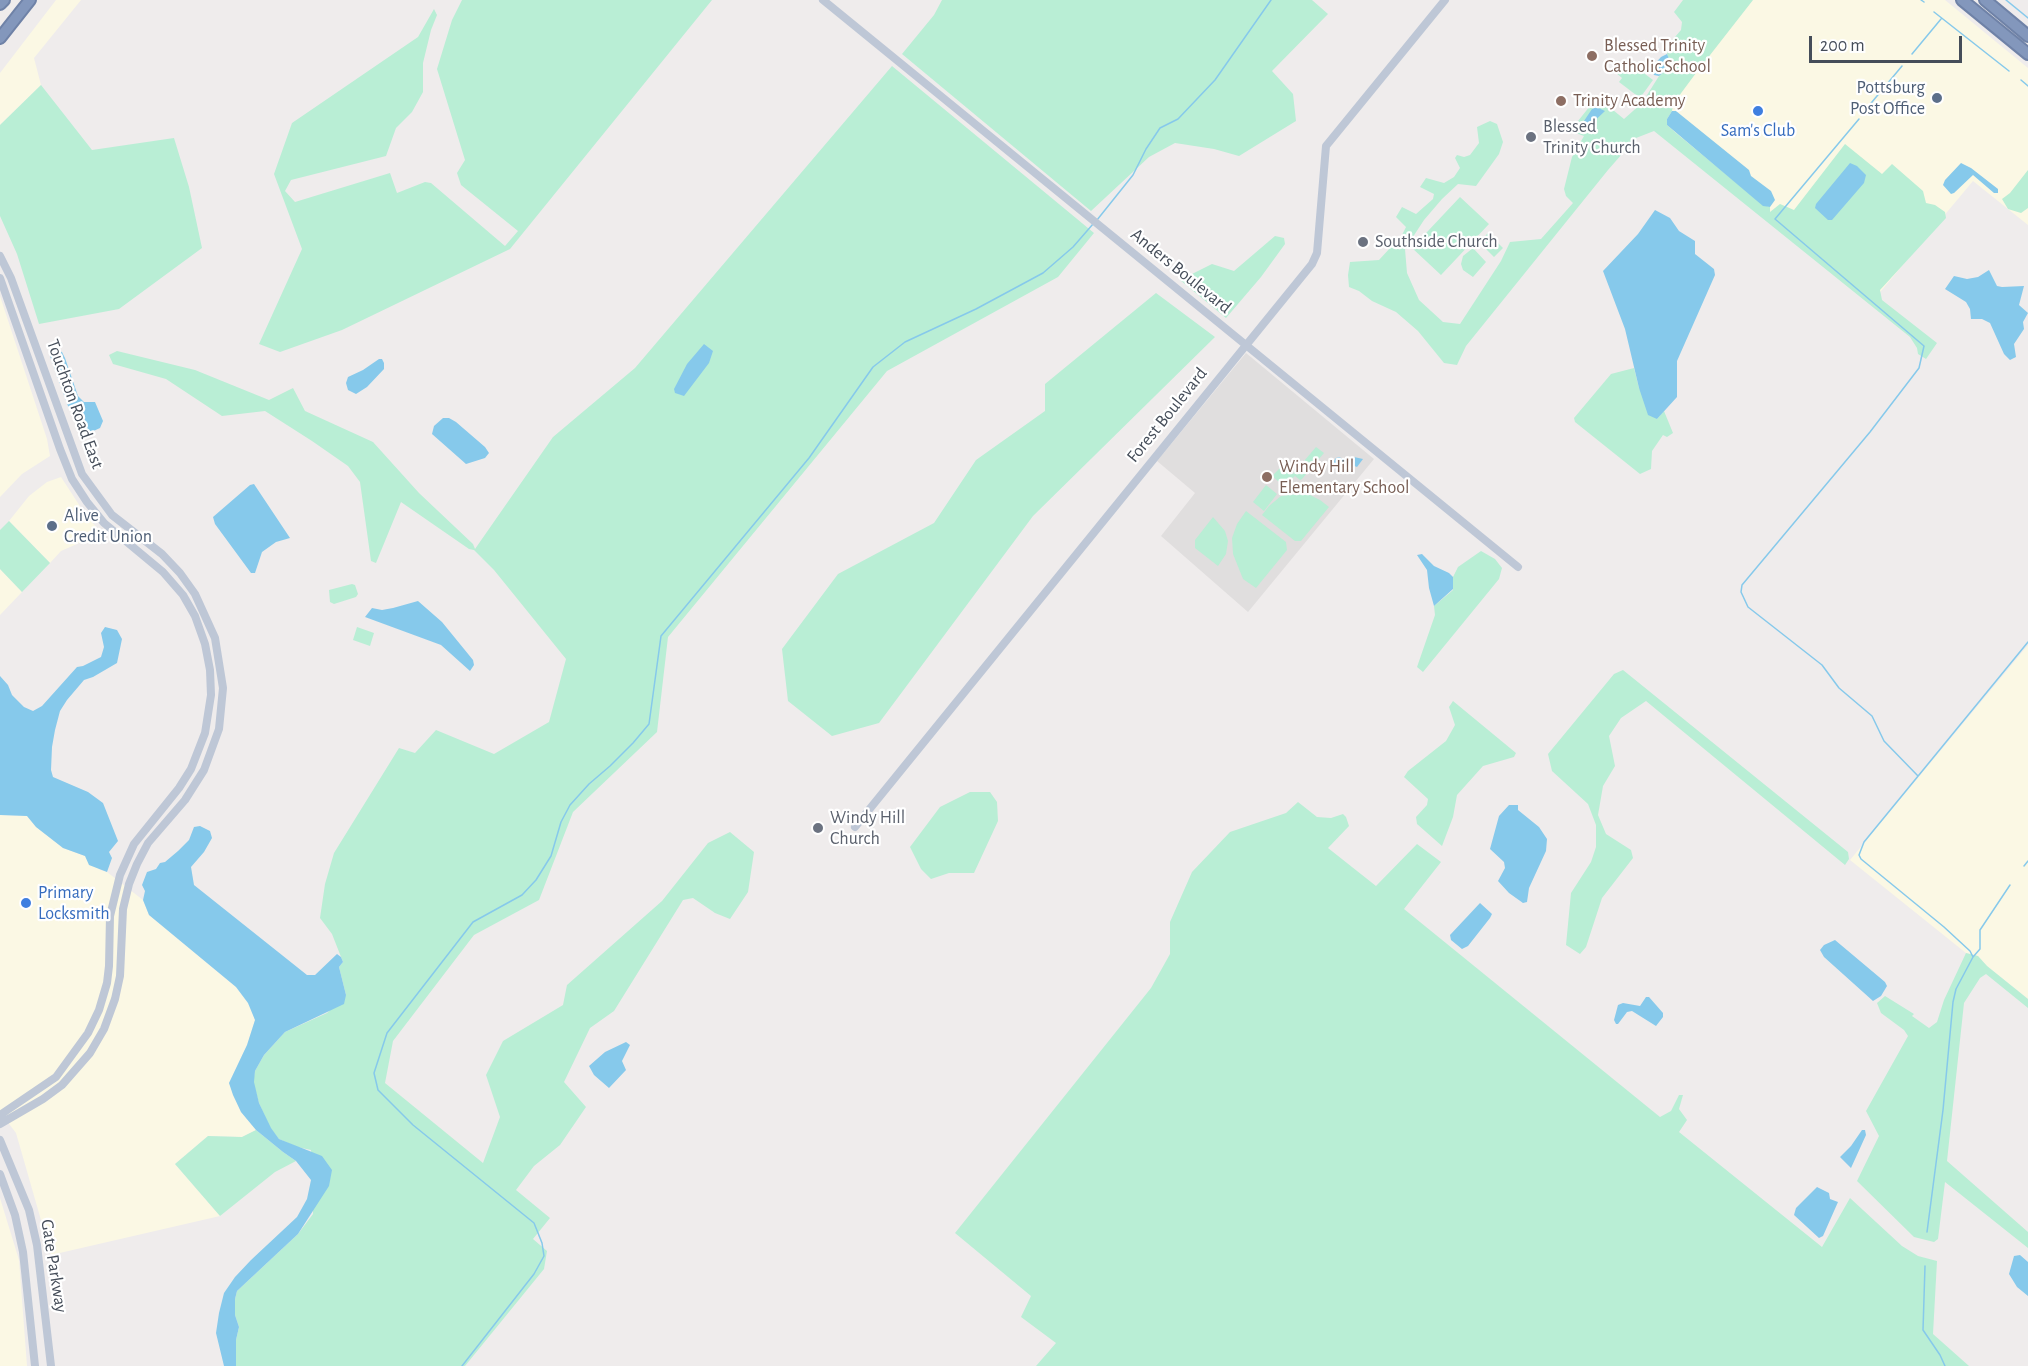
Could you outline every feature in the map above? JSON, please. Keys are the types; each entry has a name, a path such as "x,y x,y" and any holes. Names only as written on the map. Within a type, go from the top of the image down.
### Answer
{"highway":[{"path":"0,4 4,0"},
{"path":"0,38 30,0"},
{"path":"1962,0 2028,54"},
{"path":"1984,0 2028,36"}],"street":[{"name":"Anders Boulevard","path":"823,0 1518,567"},
{"name":"Forest Boulevard","path":"855,828 1315,259 1326,146 1445,0"},
{"name":"Touchton Road East","path":"0,256 11,278 81,474 112,515 162,555 180,573 202,605 219,652 223,688 219,729 204,770 189,795 156,833 141,856 125,899 121,928 120,976 102,1034 86,1059 62,1084 43,1099 0,1124"},
{"name":"Touchton Road East","path":"0,278 60,449 79,490 104,524 172,580 195,616 205,644 211,695 208,720 194,762 179,788 143,830 126,859 112,903 107,983 94,1022 73,1057 56,1077 0,1115"},
{"path":"25,348 35,344"},
{"path":"205,644 216,642"},
{"path":"208,655 219,652"},
{"path":"179,788 189,795"},
{"path":"110,929 121,928"},
{"path":"94,1022 107,1022"},
{"path":"94,1022 102,1034"},
{"name":"Gate Parkway","path":"0,1140 29,1210 37,1245 51,1366"},
{"name":"Gate Parkway","path":"0,1174 15,1215 23,1252 35,1366"}],"shaded area":[{"path":"56,0 81,0 34,58 41,85 0,125 0,73"},
{"path":"1750,0 1945,0 2028,68 2028,225 1973,181 1871,303 1652,120"},
{"path":"0,296 47,439 50,456 22,474 0,497"},
{"name":"Windy Hill Elementary School","path":"1246,353 1374,459 1248,612 1161,536 1195,493 1157,461"},
{"path":"61,477 87,517 102,533 61,551 50,563 9,521 29,496 47,482"},
{"path":"0,569 22,592 0,615"},
{"path":"2028,645 2028,999 1978,956 1966,953 1850,860"},
{"path":"0,815 27,816 36,827 63,848 85,856 100,870 107,872 143,900 149,915 236,987 248,1003 255,1020 247,1045 229,1083 241,1112 256,1130 242,1137 208,1136 175,1164 220,1216 51,1255 16,1133 0,1112"},
{"path":"0,1198 19,1260 27,1366 0,1366"}],"green space":[{"path":"462,0 712,0 510,249 342,330 280,352 259,344 302,249 274,174 292,123 418,37 434,9 437,15 423,63 423,92 412,112 396,128 386,156 291,180 285,191 295,202 390,173 397,193 425,182 431,183 505,246 518,231 461,185 457,173 465,160 437,69 452,20"},
{"path":"942,0 1312,0 1328,14 1272,71 1293,94 1296,121 1239,156 1214,149 1175,143 1149,157 1091,211 902,54 934,15"},
{"path":"1683,0 1753,0 1673,104 1667,125 1763,205 1770,207 1770,212 1780,204 1794,210 1845,144 1882,174 1892,164 1923,191 1926,203 1935,205 1945,212 1946,218 1880,290 1882,300 1937,343 1926,359 1918,354 1910,337 1654,131 1636,138 1608,170 1466,346 1457,365 1444,363 1418,331 1396,312 1349,287 1350,262 1379,260 1402,235 1406,227 1396,217 1402,207 1416,214 1433,199 1434,194 1420,187 1426,178 1444,183 1454,177 1460,168 1455,158 1457,155 1464,157 1470,155 1479,143 1477,127 1490,121 1497,124 1503,142 1499,154 1476,186 1458,184 1442,199 1424,220 1405,249 1407,273 1419,300 1443,322 1460,324 1501,261 1510,242 1541,239 1573,203 1566,196 1564,189 1572,157 1584,136 1573,132 1574,126 1594,101 1613,110 1624,119 1642,103 1659,76 1671,63 1667,54 1668,45 1681,30 1682,22 1674,12"},
{"path":"1625,59 1653,80 1640,98 1619,82 1622,78 1615,72"},
{"path":"892,66 1094,233 1058,277 887,371 668,637 657,732 573,812 539,900 474,935 393,1041 385,1083 483,1163 500,1117 486,1075 503,1041 563,1005 567,985 662,901 708,843 730,832 754,852 748,892 730,919 715,913 693,898 683,900 614,1011 590,1028 564,1082 586,1107 560,1145 534,1166 516,1190 550,1218 533,1239 547,1251 544,1269 465,1366 236,1366 236,1340 239,1327 235,1315 237,1291 298,1234 313,1214 311,1150 279,1139 270,1128 253,1082 255,1071 264,1055 285,1032 327,1013 346,995 339,967 343,962 332,934 320,918 325,884 334,853 399,748 415,753 436,730 494,754 549,722 566,659 494,570 474,550 469,549 401,502 376,563 371,561 360,482 348,466 312,441 265,411 222,416 166,379 113,364 109,355 117,351 195,370 269,400 293,388 305,411 373,442 419,493 473,544 475,549 553,437 635,368"},
{"path":"41,85 92,150 174,138 189,187 202,248 119,309 39,324 17,254 0,216 0,125"},
{"path":"2028,170 2028,208 2021,213 2008,209 2002,199 2010,193"},
{"path":"1460,197 1489,224 1441,275 1412,248"},
{"path":"1488,233 1503,248 1494,257 1479,242"},
{"path":"1275,236 1284,238 1285,244 1261,277 1226,318 1180,280 1212,264 1234,271"},
{"path":"1473,248 1486,262 1473,277 1463,270 1461,264 1463,256"},
{"path":"1156,293 1215,337 1033,516 879,723 832,736 788,701 782,649 838,574 934,523 976,460 1045,411 1045,384"},
{"path":"1634,368 1639,388 1657,419 1664,411 1673,433 1667,437 1663,435 1652,451 1651,469 1640,474 1575,422 1574,418 1611,374"},
{"path":"1316,447 1324,453 1302,479 1295,476 1284,486 1272,476 1282,466 1293,474"},
{"path":"1266,485 1277,494 1264,511 1253,502"},
{"path":"1310,495 1329,507 1301,541 1295,541 1262,515 1281,496"},
{"path":"1246,511 1286,542 1287,550 1256,588 1243,579 1233,554 1232,538 1237,524"},
{"path":"1213,517 1225,531 1228,541 1226,554 1218,566 1195,548 1195,540"},
{"path":"9,521 50,563 22,592 0,569 0,530"},
{"path":"1481,551 1495,559 1502,568 1499,579 1423,672 1417,667 1435,615 1434,606 1453,590 1453,577 1458,567"},
{"path":"355,585 358,594 356,597 334,604 330,602 329,590"},
{"path":"357,627 374,633 370,646 353,640"},
{"path":"1623,670 1848,852 1849,859 1845,865 1646,701 1621,718 1609,736 1615,766 1603,786 1598,815 1606,834 1631,850 1633,858 1602,898 1586,947 1580,954 1566,945 1571,893 1591,862 1596,847 1596,825 1588,804 1552,771 1548,754 1614,674"},
{"path":"1453,701 1516,753 1514,757 1483,766 1457,795 1453,817 1442,846 1417,824 1416,817 1427,805 1428,799 1404,777 1408,771 1446,741 1455,725 1449,707"},
{"path":"970,792 990,792 997,802 998,821 974,873 949,873 931,879 921,869 910,847 940,807"},
{"path":"1298,802 1317,817 1331,818 1343,814 1346,817 1349,826 1328,848 1376,886 1417,844 1441,862 1404,909 1660,1117 1671,1111 1679,1095 1683,1095 1679,1109 1687,1120 1679,1132 1822,1247 1850,1198 1902,1246 1918,1256 1937,1261 1933,1334 1969,1366 1036,1366 1056,1343 1021,1317 1031,1296 955,1233 1151,988 1170,954 1170,922 1192,872 1230,832 1286,813"},
{"path":"1966,953 1978,956 2028,999 2028,1008 1986,974 1980,978 1964,1003 1947,1161 2028,1232 2028,1248 1945,1182 1938,1239 1934,1242 1914,1237 1857,1181 1879,1136 1866,1111 1908,1036 1904,1030 1881,1013 1877,1003 1885,996 1914,1014 1912,1016 1929,1028 1937,1022 1944,1000"},
{"path":"256,1130 296,1161 275,1172 220,1216 175,1164 208,1136 242,1137"}],"water":[{"path":"1667,54 1671,63 1659,76 1654,75 1651,68"},
{"path":"1596,107 1605,111 1583,132 1580,132 1578,130 1592,109"},
{"path":"1672,111 1676,111 1749,170 1751,176 1771,191 1775,200 1770,207 1763,206 1667,125 1667,119"},
{"path":"1850,163 1866,175 1864,183 1832,220 1828,220 1815,208 1816,204"},
{"path":"1961,163 1998,189 1998,193 1994,193 1973,175 1951,194 1943,185"},
{"path":"1655,210 1670,218 1679,231 1695,241 1695,254 1714,269 1715,275 1677,361 1677,397 1657,419 1648,415 1625,329 1603,271 1638,234"},
{"path":"1989,270 1997,286 2024,286 2019,305 2028,313 2023,322 2024,329 2014,344 2016,357 2010,360 2004,354 1990,323 1982,319 1971,319 1970,309 1966,302 1945,289 1954,276 1967,279 1978,277"},
{"path":"704,344 713,351 709,363 684,396 675,393 674,389 687,364"},
{"path":"57,350 62,352 65,358 78,396 84,402 95,402 103,421 100,428 87,434 82,434 76,416 68,406 50,356"},
{"path":"382,359 384,363 384,369 367,387 356,394 348,390 346,383 348,377"},
{"path":"443,418 456,422 485,447 489,453 485,458 466,464 432,434 434,426"},
{"path":"1339,457 1349,462 1354,457 1363,459 1357,467 1352,465 1341,473 1331,465"},
{"path":"254,484 290,538 276,542 262,552 255,573 251,573 215,524 213,517"},
{"path":"1422,554 1434,566 1453,577 1453,589 1434,606 1427,570 1417,555"},
{"path":"418,601 442,622 473,660 474,665 470,671 441,645 365,617 372,608 382,610"},
{"path":"105,627 117,630 122,639 117,663 84,680 60,711 52,747 51,770 53,777 88,792 103,803 118,841 109,852 112,858 107,872 89,865 85,856 63,848 36,827 27,816 0,815 0,676 8,685 12,695 24,707 33,711 42,706 77,667 101,657 104,647 101,633"},
{"path":"1509,805 1518,805 1518,810 1539,827 1547,839 1546,851 1529,888 1527,902 1523,903 1498,881 1505,868 1504,862 1490,849 1499,816"},
{"path":"200,826 210,831 212,838 191,867 194,885 307,975 315,975 337,954 343,962 339,967 346,995 344,1004 285,1032 264,1055 255,1071 254,1082 259,1103 279,1139 322,1156 332,1170 329,1186 298,1234 237,1291 235,1315 239,1327 236,1340 236,1366 224,1366 216,1333 224,1293 251,1260 297,1217 307,1199 311,1180 296,1161 256,1130 241,1112 233,1095 229,1083 247,1045 255,1020 248,1003 236,987 149,915 143,900 145,891 142,885 147,872 156,869 160,863 165,862 178,851 189,840 194,827"},
{"path":"1480,903 1492,914 1468,946 1462,949 1451,940 1450,935"},
{"path":"1835,940 1885,982 1887,986 1881,996 1873,1001 1824,957 1820,950 1824,945"},
{"path":"1646,997 1649,997 1663,1013 1663,1017 1656,1026 1632,1011 1627,1012 1616,1024 1614,1020 1618,1005 1623,1003 1640,1006"},
{"path":"626,1042 630,1045 622,1061 626,1070 609,1088 594,1075 589,1066 605,1052"},
{"path":"1862,1130 1865,1130 1866,1135 1851,1168 1840,1157"},
{"path":"1817,1187 1829,1193 1830,1199 1838,1202 1823,1236 1819,1238 1794,1215 1796,1208"},
{"path":"2020,1255 2028,1262 2028,1296 2017,1287 2009,1274 2014,1256"}],"waterway":[{"path":"1097,220 1133,175 1160,128 1178,119 1215,80 1271,0"},
{"path":"2006,0 2028,18"},
{"path":"1934,12 2009,71"},
{"path":"1912,54 1941,19"},
{"path":"1867,108 1902,66"},
{"path":"2021,80 2028,86"},
{"path":"1859,119 1775,219 1924,346 1919,368 1870,432 1742,585 1741,592 1748,607 1822,665 1839,688 1872,716 1884,741 1918,776"},
{"path":"462,1366 534,1274 544,1256 542,1243 534,1223 413,1125 378,1090 374,1073 387,1033 473,922 522,895 536,880 551,856 561,822 570,805 633,743 649,724 661,636 809,458 873,367 905,342 976,309 1043,273 1073,247 1093,224"},
{"path":"1927,1232 1943,1110 1953,1002 1956,989 1973,957 1970,951 1944,927 1859,855 1864,842 2028,642"},
{"path":"2024,866 2028,861"},
{"path":"1973,957 1980,949 1980,930 2010,885"},
{"path":"1925,1266 1923,1330 1945,1366"}],"place":[{"name":"Blessed Trinity Catholic School","path":"1592,56"},
{"name":"Pottsburg Post Office","path":"1937,98"},
{"name":"Trinity Academy","path":"1561,101"},
{"name":"Sam's Club","path":"1758,111"},
{"name":"Blessed Trinity Church","path":"1531,137"},
{"name":"Southside Church","path":"1363,242"},
{"name":"Windy Hill Elementary School","path":"1267,477"},
{"name":"Alive Credit Union","path":"52,526"},
{"name":"Windy Hill Church","path":"818,828"},
{"name":"Primary Locksmith","path":"26,903"}]}
